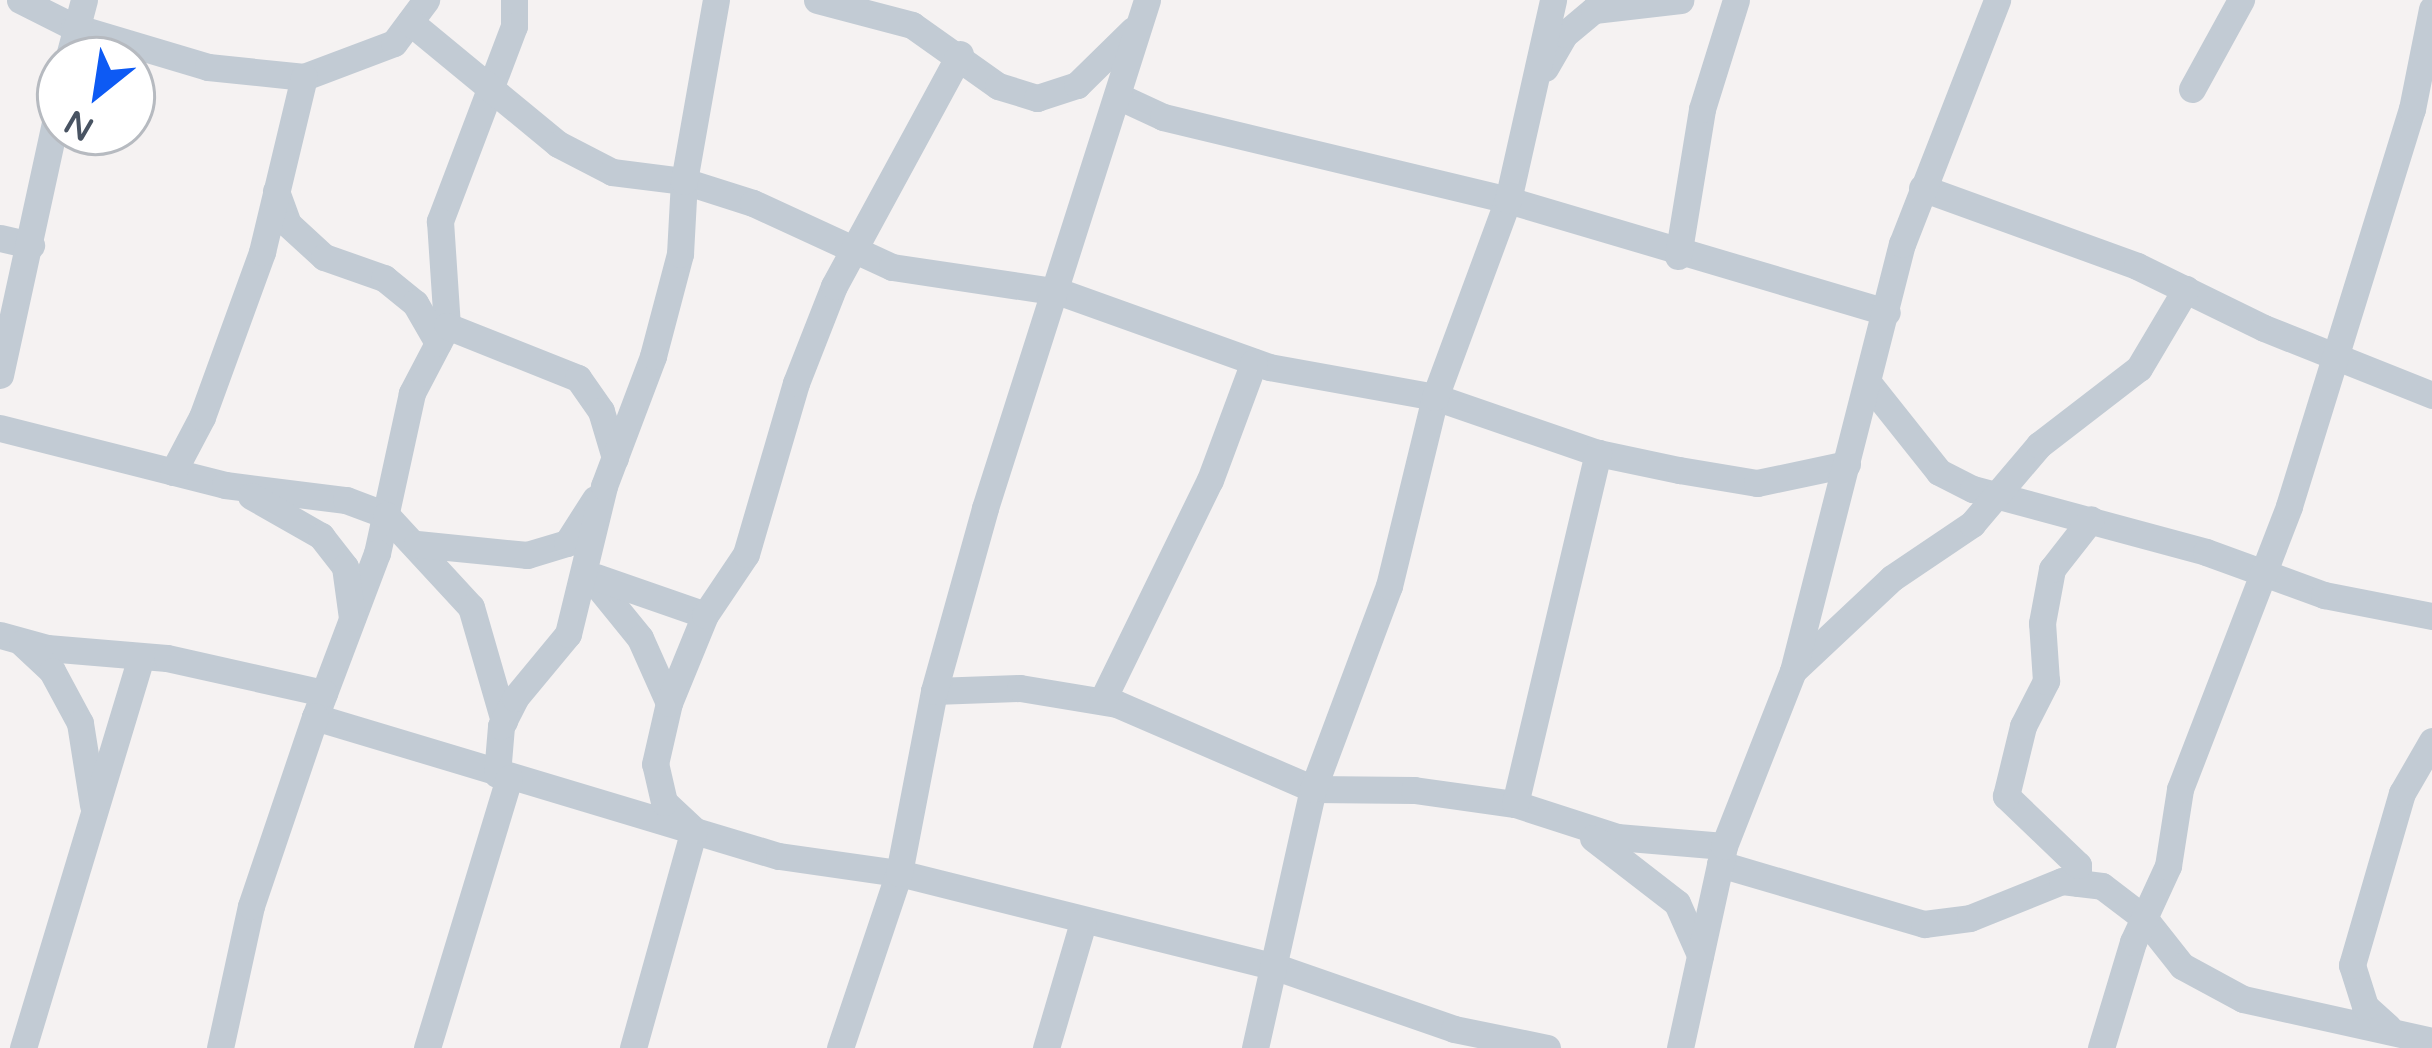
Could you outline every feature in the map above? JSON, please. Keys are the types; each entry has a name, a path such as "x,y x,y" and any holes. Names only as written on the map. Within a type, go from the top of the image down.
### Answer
{"street":[{"path":"20,0 79,14 208,67 304,76 394,43 418,11 490,89 558,144 612,172 684,181 939,277 1060,292 1254,362 1435,397 1598,453 1757,484 1847,464"},
{"path":"220,1048 250,906 352,623 386,514 412,392 443,334 440,221 514,26 514,0"},
{"path":"504,721 568,634 588,574 604,486 680,254 684,181 716,0"},
{"path":"817,0 916,13 998,86 1037,98 1077,85 1133,30"},
{"path":"840,1048 899,874 934,691 985,508 1060,292 1120,97 1133,30 1147,0"},
{"path":"1256,1048 1279,968 1313,789 1389,586 1435,397 1508,200 1527,97 1553,0"},
{"path":"1527,97 1565,34 1594,10 1680,0"},
{"path":"1678,256 1702,109 1736,0"},
{"path":"1681,1048 1722,855 1793,671 1808,588 1922,188 1997,0"},
{"path":"2192,89 2241,0"},
{"path":"2101,1048 2144,918 2168,866 2180,789 2266,571 2337,354 2412,109 2432,9"},
{"path":"694,830 664,802 655,764 669,703 705,615 746,554 796,383 853,248 960,54"},
{"path":"173,472 202,417 262,252 304,76"},
{"path":"1120,97 1163,117 1508,200 1678,256 1887,312"},
{"path":"0,375 49,156"},
{"path":"274,187 288,224 324,257 384,278 443,334 578,378 602,412 615,458"},
{"path":"1922,188 2186,289 2432,395"},
{"path":"0,238 31,245"},
{"path":"1793,671 1892,578 1940,551 1998,496 2038,445 2139,368 2186,289"},
{"path":"1102,701 1210,480 1254,362"},
{"path":"1869,384 1940,472 1998,496 2266,571 2324,595 2432,616"},
{"path":"0,428 226,485 346,500 386,514 470,607 504,721 503,776 427,1048"},
{"path":"1515,804 1598,453"},
{"path":"226,485 321,536 345,567 352,623"},
{"path":"417,544 527,555 567,543 604,486"},
{"path":"2078,883 2078,865 2006,796 2023,726 2046,681 2042,622 2053,569 2091,519"},
{"path":"588,574 705,615"},
{"path":"588,574 640,638 669,703"},
{"path":"9,638 140,657 320,705 503,776 779,856 899,874 1279,968 1452,1038 1547,1048"},
{"path":"9,638 52,670 80,724 94,821"},
{"path":"23,1048 140,657"},
{"path":"934,691 1020,688 1102,701 1313,789 1414,790 1515,804 1618,837 1722,855 1924,924 2078,883 2102,886 2144,918 2182,966 2243,999 2402,1040 2432,1041"},
{"path":"2402,1040 2365,1006 2352,964 2402,794 2432,741"},
{"path":"1563,820 1677,903 1700,955"},
{"path":"633,1048 694,830"},
{"path":"1046,1048 1083,922"}]}
